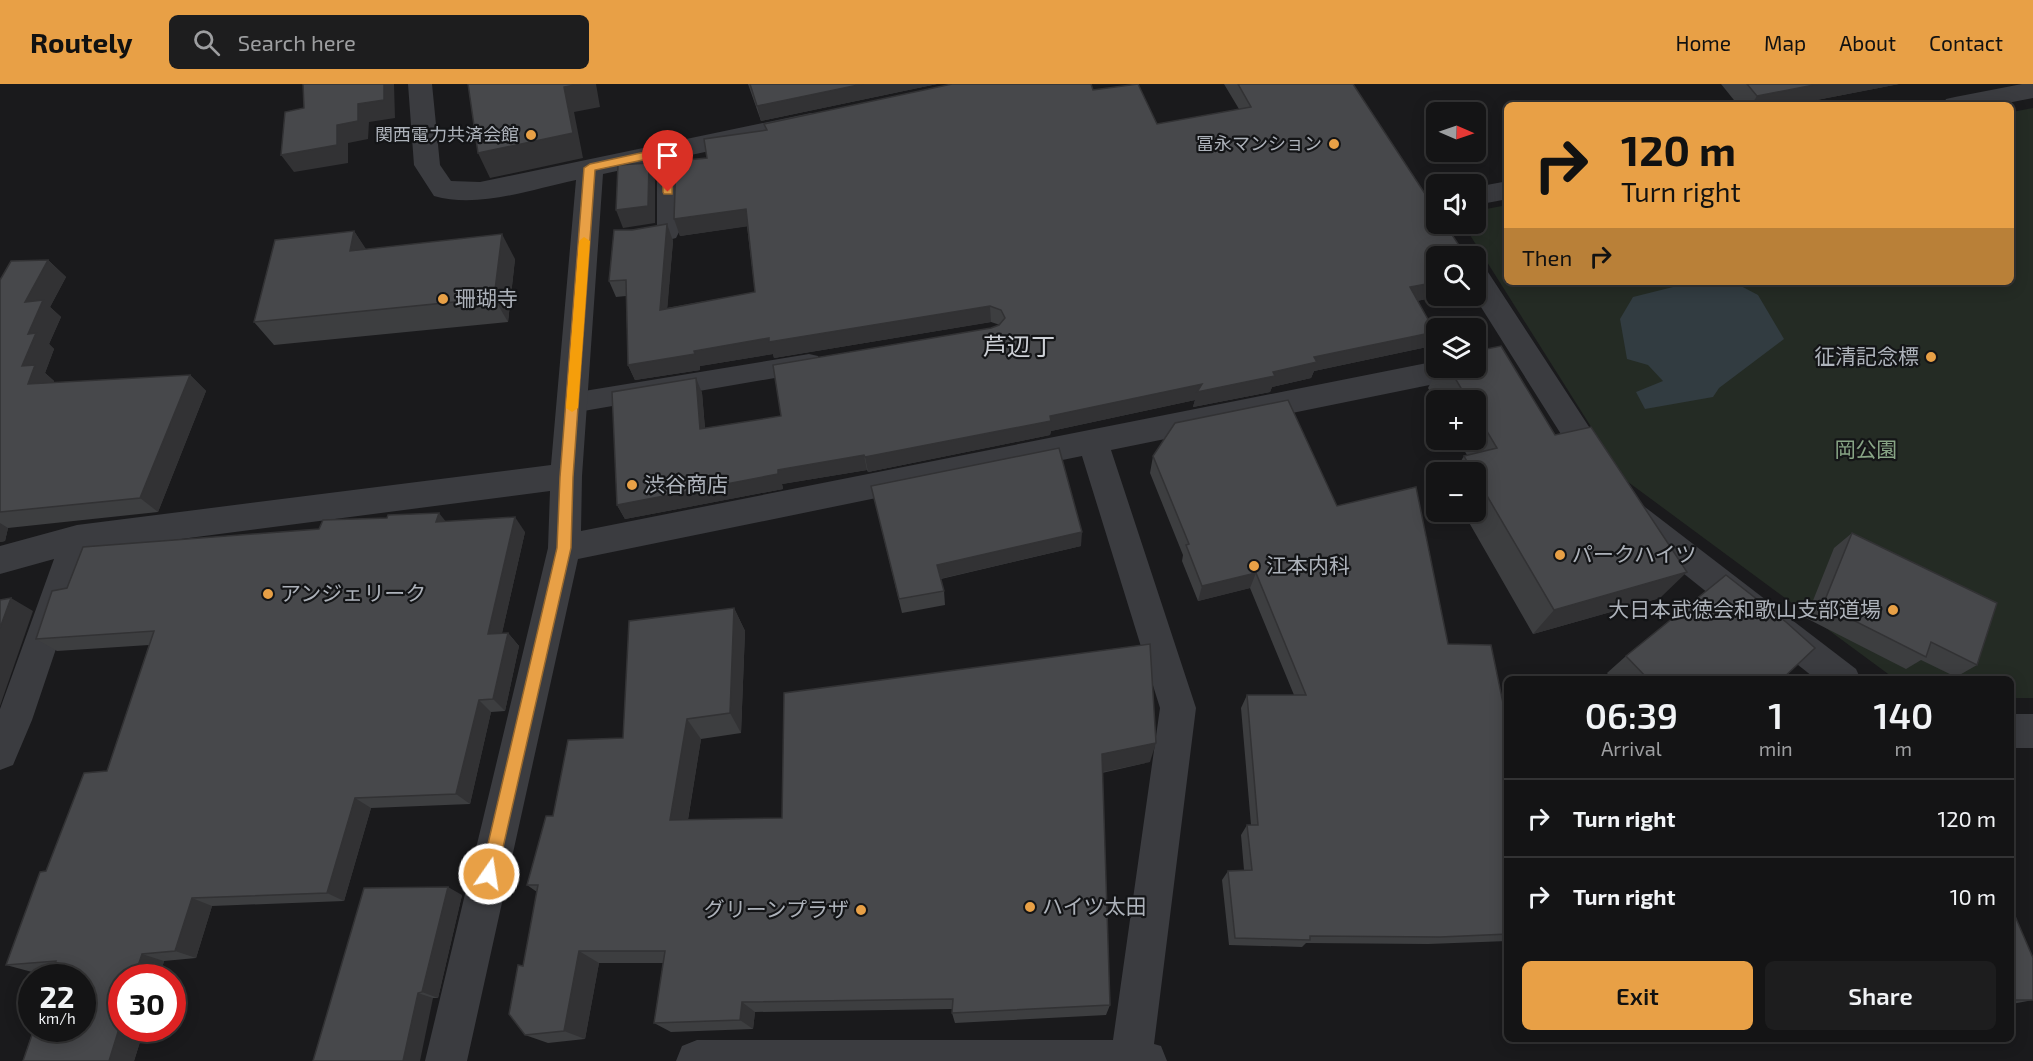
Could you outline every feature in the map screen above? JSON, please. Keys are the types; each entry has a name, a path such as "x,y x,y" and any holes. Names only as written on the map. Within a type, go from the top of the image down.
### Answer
{"street":[{"path":"420,84 427,165 443,190 480,191 837,115"},
{"path":"1971,102 2033,90"},
{"path":"446,1061 564,548 572,403 590,168"},
{"path":"1486,194 1504,191"},
{"path":"1480,306 1488,362 1626,510 1839,676"},
{"path":"564,548 1488,362"},
{"path":"1092,441 1178,708 1131,1061"},
{"path":"0,560 77,539 567,477"},
{"path":"0,753 15,720 77,539"},
{"path":"2014,731 2033,731"},
{"path":"697,1061 1146,1061"}],"lane":[{"path":"625,237 668,232 668,151"},
{"path":"572,403 828,360"}],"green space":[{"name":"岡公園","path":"2033,108 2033,698 2014,698 2014,676 1891,676 1624,479 1486,260 1486,246 1477,246 1469,234 1486,234 1486,209 1504,206 1504,285 2014,285 2014,112"}],"shaded area":[{"path":"1681,285 1739,285 1758,295 1784,339 1719,388 1713,397 1645,409 1636,392 1663,381 1648,365 1627,359 1620,319 1633,297"}],"building":[{"path":"303,84 384,84 384,100 358,104 358,121 337,125 337,145 281,155 285,112 304,108"},
{"path":"468,84 580,84 564,87 573,133 478,153"},
{"path":"750,84 863,84 757,106"},
{"path":"952,84 1091,84 1093,90 1138,84 1157,124 1251,107 1238,84 1353,84 1426,195 1426,234 1452,234 1459,246 1426,246 1426,284 1410,287 1427,318 1426,334 1314,357 1317,362 1273,372 1275,376 1197,392 1202,384 1050,416 1051,421 865,457 864,455 778,470 778,474 617,505 612,392 696,378 700,429 781,416 773,365 991,328 999,325 1005,318 1001,310 990,306 769,342 769,338 628,365 626,280 609,281 614,230 632,230 667,224 660,310 755,292 746,209 674,219 676,161 707,158 704,139 767,130 764,124"},
{"path":"1747,84 1819,84 1757,96"},
{"path":"649,163 648,206 616,210 618,165"},
{"path":"354,231 350,251 502,234 494,298 254,322 275,240"},
{"path":"48,260 25,302 43,300 28,334 36,333 22,366 35,365 28,384 190,375 140,498 0,512 0,280 11,261"},
{"path":"1501,346 1555,435 1591,427 1687,572 1554,610 1486,494 1486,462 1467,462 1464,456 1497,448 1486,430 1486,390 1462,390 1455,378 1486,378 1486,349"},
{"path":"1288,400 1337,506 1416,487 1448,644 1491,645 1504,708 1504,934 1440,937 1310,936 1310,940 1235,938 1228,871 1252,870 1247,825 1258,825 1247,695 1306,695 1256,573 1202,586 1186,545 1189,544 1153,456 1175,423"},
{"path":"1059,448 1082,532 937,565 944,591 899,599 871,486"},
{"path":"439,513 436,522 515,517 488,634 508,633 493,699 479,700 456,794 355,798 327,893 192,898 175,951 142,954 139,964 108,964 108,1042 115,1042 109,1061 23,1061 30,1042 96,1042 96,964 55,964 56,961 6,965 40,872 46,871 84,773 107,771 154,631 36,639 52,591 67,588 83,547 319,529 323,520 387,518 388,515"},
{"name":"大日本武徳会和歌山支部道場","path":"1852,533 1997,603 1977,665 1931,642 1926,657 1823,605"},
{"path":"1726,575 1815,648 1785,676 1645,676 1626,656"},
{"path":"11,598 0,628 0,600"},
{"path":"734,608 730,713 687,719 670,820 782,818 784,693 1150,644 1156,743 1102,754 1110,1005 952,1013 953,999 742,1002 740,1020 654,1023 665,951 579,951 564,1031 525,1035 509,1014 518,965 523,966 538,885 527,885 546,816 553,816 568,740 623,738 629,621"},
{"path":"448,887 422,992 418,993 403,1061 313,1061 364,888"},
{"path":"2014,914 2033,958 2033,1000 2014,1000"}],"slow traffic":[{"path":"572,408 584,241"}],"place":[{"name":"関西電力共済会館","path":"531,135"},
{"name":"冨永マンション","path":"1334,144"},
{"name":"珊瑚寺","path":"443,299"},
{"name":"征清記念標","path":"1931,357"},
{"name":"渋谷商店","path":"632,485"},
{"name":"パークハイツ","path":"1560,555"},
{"name":"江本内科","path":"1254,566"},
{"name":"アンジェリーク","path":"268,594"},
{"name":"大日本武徳会和歌山支部道場","path":"1893,610"},
{"name":"ハイツ太田","path":"1030,907"},
{"name":"グリーンプラザ","path":"861,910"}],"district":[{"name":"芦辺丁","path":"1019,347"}],"route":[{"path":"489,874 564,548 567,477 590,168 668,151 668,192"}]}
